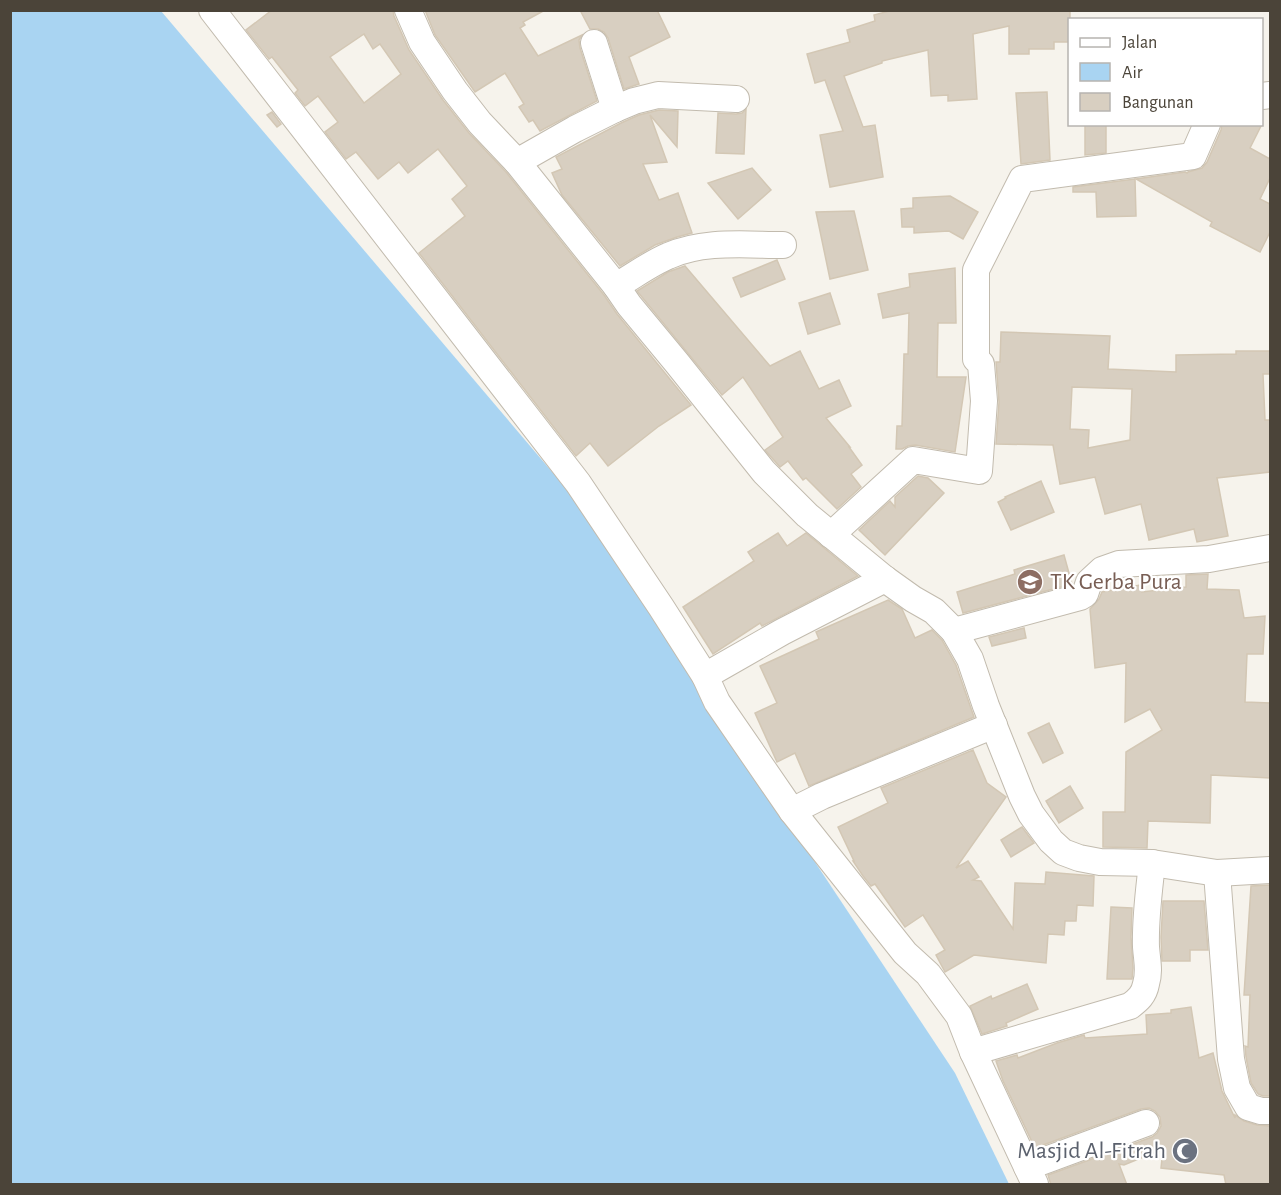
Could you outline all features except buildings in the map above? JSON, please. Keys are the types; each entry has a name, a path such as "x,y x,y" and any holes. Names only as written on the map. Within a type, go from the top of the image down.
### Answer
{"street":[{"path":"212,10 578,483 662,607 705,676 717,702 792,811 905,953 928,974 959,1016 973,1053 1031,1176 1146,1123"},
{"path":"408,10 423,42 455,91 480,123 517,162 764,472 807,515 885,579 934,611 954,631 970,659 1022,796 1031,814 1051,841 1063,852 1100,862 1152,863 1217,873 1270,870"},
{"path":"594,43 615,109"},
{"path":"517,162 634,101 658,95 736,99"},
{"path":"831,535 913,460 979,471 984,401 981,364 976,359 976,270 1022,179 1193,156 1206,126"},
{"path":"616,286 667,256 685,250 712,244 783,245"},
{"path":"954,631 1080,597 1085,594 1089,582 1102,570 1119,564 1209,559 1270,548"},
{"path":"705,676 782,632 885,579"},
{"path":"792,811 822,796 994,725"},
{"path":"973,1053 1130,1006 1139,999 1146,987 1149,969 1146,948 1152,863"},
{"path":"1217,873 1231,1059 1237,1088 1248,1107 1270,1111"}],"water":[{"path":"10,11 161,11 570,493 955,1073 1009,1184 11,1184"}],"place":[{"name":"TK Gerba Pura","path":"1030,582"},
{"name":"Masjid Al-Fitrah","path":"1185,1151"}]}
